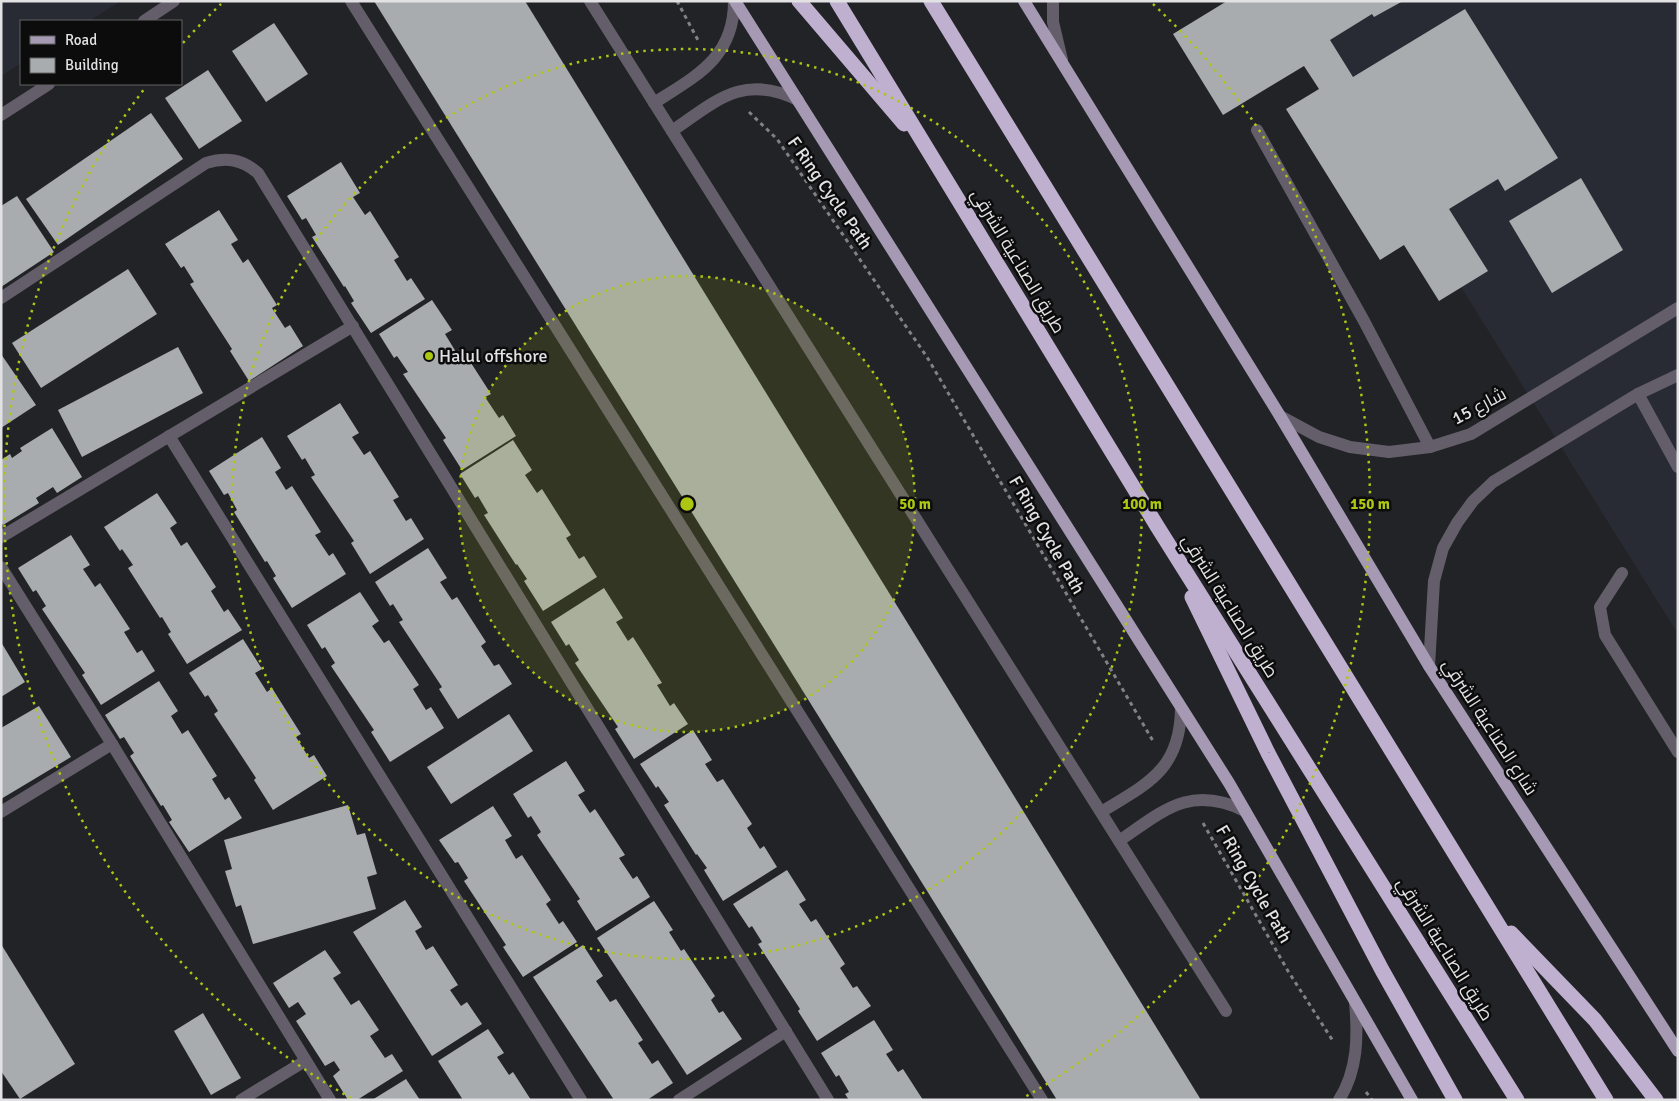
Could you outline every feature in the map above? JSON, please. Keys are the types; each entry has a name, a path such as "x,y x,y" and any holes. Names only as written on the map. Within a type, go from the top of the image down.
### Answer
{"highway":[{"path":"799,1 931,155"},
{"name":"طريق الصناعية الشرقي","path":"837,1 1158,526 1517,1100"},
{"path":"931,1 1606,1100"},
{"path":"1158,526 1273,761 1382,970 1455,1100"},
{"path":"1490,911 1595,1020 1656,1100"}],"main road":[{"path":"734,1 1245,811 1412,1100"},
{"path":"1024,1 1280,416"},
{"name":"شارع الصناعية الشرقي","path":"1280,416 1429,666 1677,1050"}],"street":[{"path":"146,20 174,1"},
{"path":"351,1 1042,1100"},
{"path":"590,1 1226,1011"},
{"path":"654,103 701,73 720,53 732,26 734,1"},
{"path":"1053,1 1053,22 1064,67"},
{"path":"1,115 47,85"},
{"path":"672,131 730,94 758,88 772,89 798,100"},
{"path":"1257,130 1364,320 1430,447"},
{"path":"1,298 206,163 228,159 244,163 258,173 828,1100"},
{"name":"شارع 15","path":"1280,416 1319,437 1350,447 1389,452 1430,447 1471,434 1678,308"},
{"path":"1,537 353,326"},
{"path":"1429,666 1434,580 1443,548 1457,523 1473,502 1493,482 1638,394 1678,375"},
{"path":"1638,394 1678,468"},
{"path":"169,436 582,1100"},
{"path":"1,567 330,1100"},
{"path":"1622,573 1600,607 1605,635 1678,752"},
{"path":"1101,812 1147,784 1167,763 1179,737 1181,709"},
{"path":"1,812 112,744"},
{"path":"1119,841 1176,804 1204,799 1232,805 1245,811"},
{"path":"1339,1100 1352,1070 1358,1037 1355,1002"},
{"path":"679,1100 786,1031"},
{"path":"241,1100 305,1061"}],"path":[{"path":"677,1 711,64"},
{"name":"F Ring Cycle Path","path":"730,94 777,139 927,357 1135,712 1167,763"},
{"name":"F Ring Cycle Path","path":"1190,801 1288,971 1372,1100"}],"shaded area":[{"path":"1,1 121,1 91,20 20,20 20,64 1,76"},
{"path":"1282,1 1678,1 1678,634"}],"building":[{"path":"374,1 525,1 1201,1100 1057,1100"},
{"path":"1227,1 1403,1 1374,17 1372,14 1330,40 1353,77 1465,9 1558,158 1505,191 1498,179 1449,209 1488,271 1439,301 1404,245 1380,260 1286,109 1319,89 1304,66 1223,115 1173,34"},
{"path":"274,23 308,74 266,102 232,51"},
{"path":"208,70 242,121 199,149 165,98"},
{"path":"151,113 183,159 58,245 26,199"},
{"path":"341,162 360,193 353,197 365,215 370,211 399,257 394,260 407,281 411,278 425,299 371,333 351,303 354,301 345,286 312,237 316,235 306,218 302,220 287,196"},
{"path":"1581,178 1623,250 1552,293 1509,221"},
{"path":"17,196 54,252 1,287 1,206"},
{"path":"219,210 238,240 231,244 243,263 248,259 277,305 272,308 285,328 290,325 303,346 249,381 230,351 232,349 190,284 194,282 184,266 181,268 165,244"},
{"path":"128,269 157,314 41,388 12,343"},
{"path":"432,300 452,330 445,334 456,352 462,349 491,394 485,397 499,418 503,415 516,436 462,470 443,440 446,438 403,374 408,372 397,356 394,358 379,334"},
{"path":"178,347 203,393 82,457 58,410"},
{"path":"1,354 36,405 1,428"},
{"path":"340,403 359,433 352,437 364,455 370,451 399,497 393,500 406,521 411,518 424,539 370,574 351,543 354,541 311,477 315,475 305,458 302,460 287,436"},
{"path":"52,428 82,477 57,493 53,487 36,498 39,503 3,525 1,522 1,460 10,454 12,458 22,451 20,448"},
{"path":"262,437 281,468 275,472 286,490 292,486 321,532 315,535 329,556 333,553 346,574 292,608 273,578 276,576 267,561 265,562 234,512 237,510 228,493 224,495 209,471"},
{"path":"513,440 532,470 525,475 537,493 542,489 571,535 566,538 579,559 584,556 597,577 543,611 524,581 527,579 484,515 488,513 478,496 475,498 460,474"},
{"path":"157,493 177,523 170,528 181,546 187,542 216,587 211,591 224,612 228,609 242,630 187,664 168,634 171,632 162,617 160,618 128,568 133,565 122,549 120,551 104,527"},
{"path":"71,535 90,565 83,569 95,587 100,583 130,629 124,632 137,653 142,650 155,671 101,705 82,675 85,673 42,609 46,606 36,590 33,592 18,568"},
{"path":"428,548 447,578 440,582 452,600 457,597 486,642 481,646 494,666 499,664 512,684 458,719 439,689 442,687 399,622 403,620 393,604 390,606 375,582"},
{"path":"604,588 623,618 616,622 628,641 633,637 662,683 657,685 670,706 674,703 688,724 634,759 615,729 618,727 575,663 579,660 569,644 566,646 551,622"},
{"path":"360,592 379,621 372,626 384,643 389,640 419,685 413,689 426,710 431,707 444,728 390,762 371,732 374,730 331,666 335,663 325,647 322,649 307,625"},
{"path":"243,639 262,669 255,673 267,692 272,688 301,734 296,737 309,758 314,755 327,776 273,810 254,780 256,778 214,714 218,711 208,695 205,697 189,673"},
{"path":"1,642 25,682 1,697"},
{"path":"159,681 178,711 171,716 182,734 188,730 217,776 212,779 225,800 229,797 242,818 189,852 169,822 172,820 163,805 161,806 130,756 134,753 124,737 120,739 105,715"},
{"path":"39,706 71,757 1,799 1,728"},
{"path":"509,714 533,751 451,804 427,767"},
{"path":"693,730 712,760 705,764 717,782 723,779 752,824 747,828 760,849 764,846 777,867 723,901 704,870 707,868 696,855 664,805 669,802 658,786 656,788 640,764"},
{"path":"566,761 585,791 578,795 590,813 595,809 625,855 619,858 633,879 637,876 650,897 596,931 577,901 580,899 537,835 541,832 531,816 528,818 513,794"},
{"path":"348,805 357,835 365,833 377,874 367,877 376,909 253,944 241,905 236,907 225,871 232,869 224,840"},
{"path":"493,806 512,836 505,840 516,859 522,855 551,900 546,904 559,924 563,921 577,942 523,977 503,947 506,945 464,881 468,878 458,862 455,863 439,840"},
{"path":"787,870 806,900 799,904 811,922 816,919 845,964 840,968 853,988 857,986 871,1006 817,1041 798,1011 800,1009 758,944 762,942 752,926 749,928 733,904"},
{"path":"405,900 422,927 415,931 426,950 433,946 458,985 450,990 461,1006 467,1002 482,1024 432,1056 353,932"},
{"path":"654,901 673,930 669,932 681,951 684,949 715,996 711,1000 719,1013 723,1011 742,1039 687,1075 597,938"},
{"path":"1,944 75,1064 20,1099 1,1071"},
{"path":"583,945 603,976 596,981 610,1002 616,999 643,1040 638,1043 652,1064 658,1060 673,1083 647,1100 614,1100 533,977"},
{"path":"325,950 341,973 333,978 351,1005 359,1000 379,1030 370,1036 385,1058 392,1054 403,1071 357,1100 348,1100 333,1076 340,1070 334,1061 325,1066 296,1021 306,1014 298,1002 289,1008 273,983"},
{"path":"203,1013 241,1078 211,1095 174,1031"},
{"path":"874,1020 893,1050 886,1054 898,1072 903,1069 923,1100 849,1100 845,1094 849,1092 839,1075 836,1077 821,1053"},
{"path":"488,1029 504,1053 497,1057 509,1075 513,1072 531,1100 463,1100 438,1061"},
{"path":"406,1079 420,1100 372,1100"}],"place":[{"name":"Halul offshore","path":"429,356"}]}
